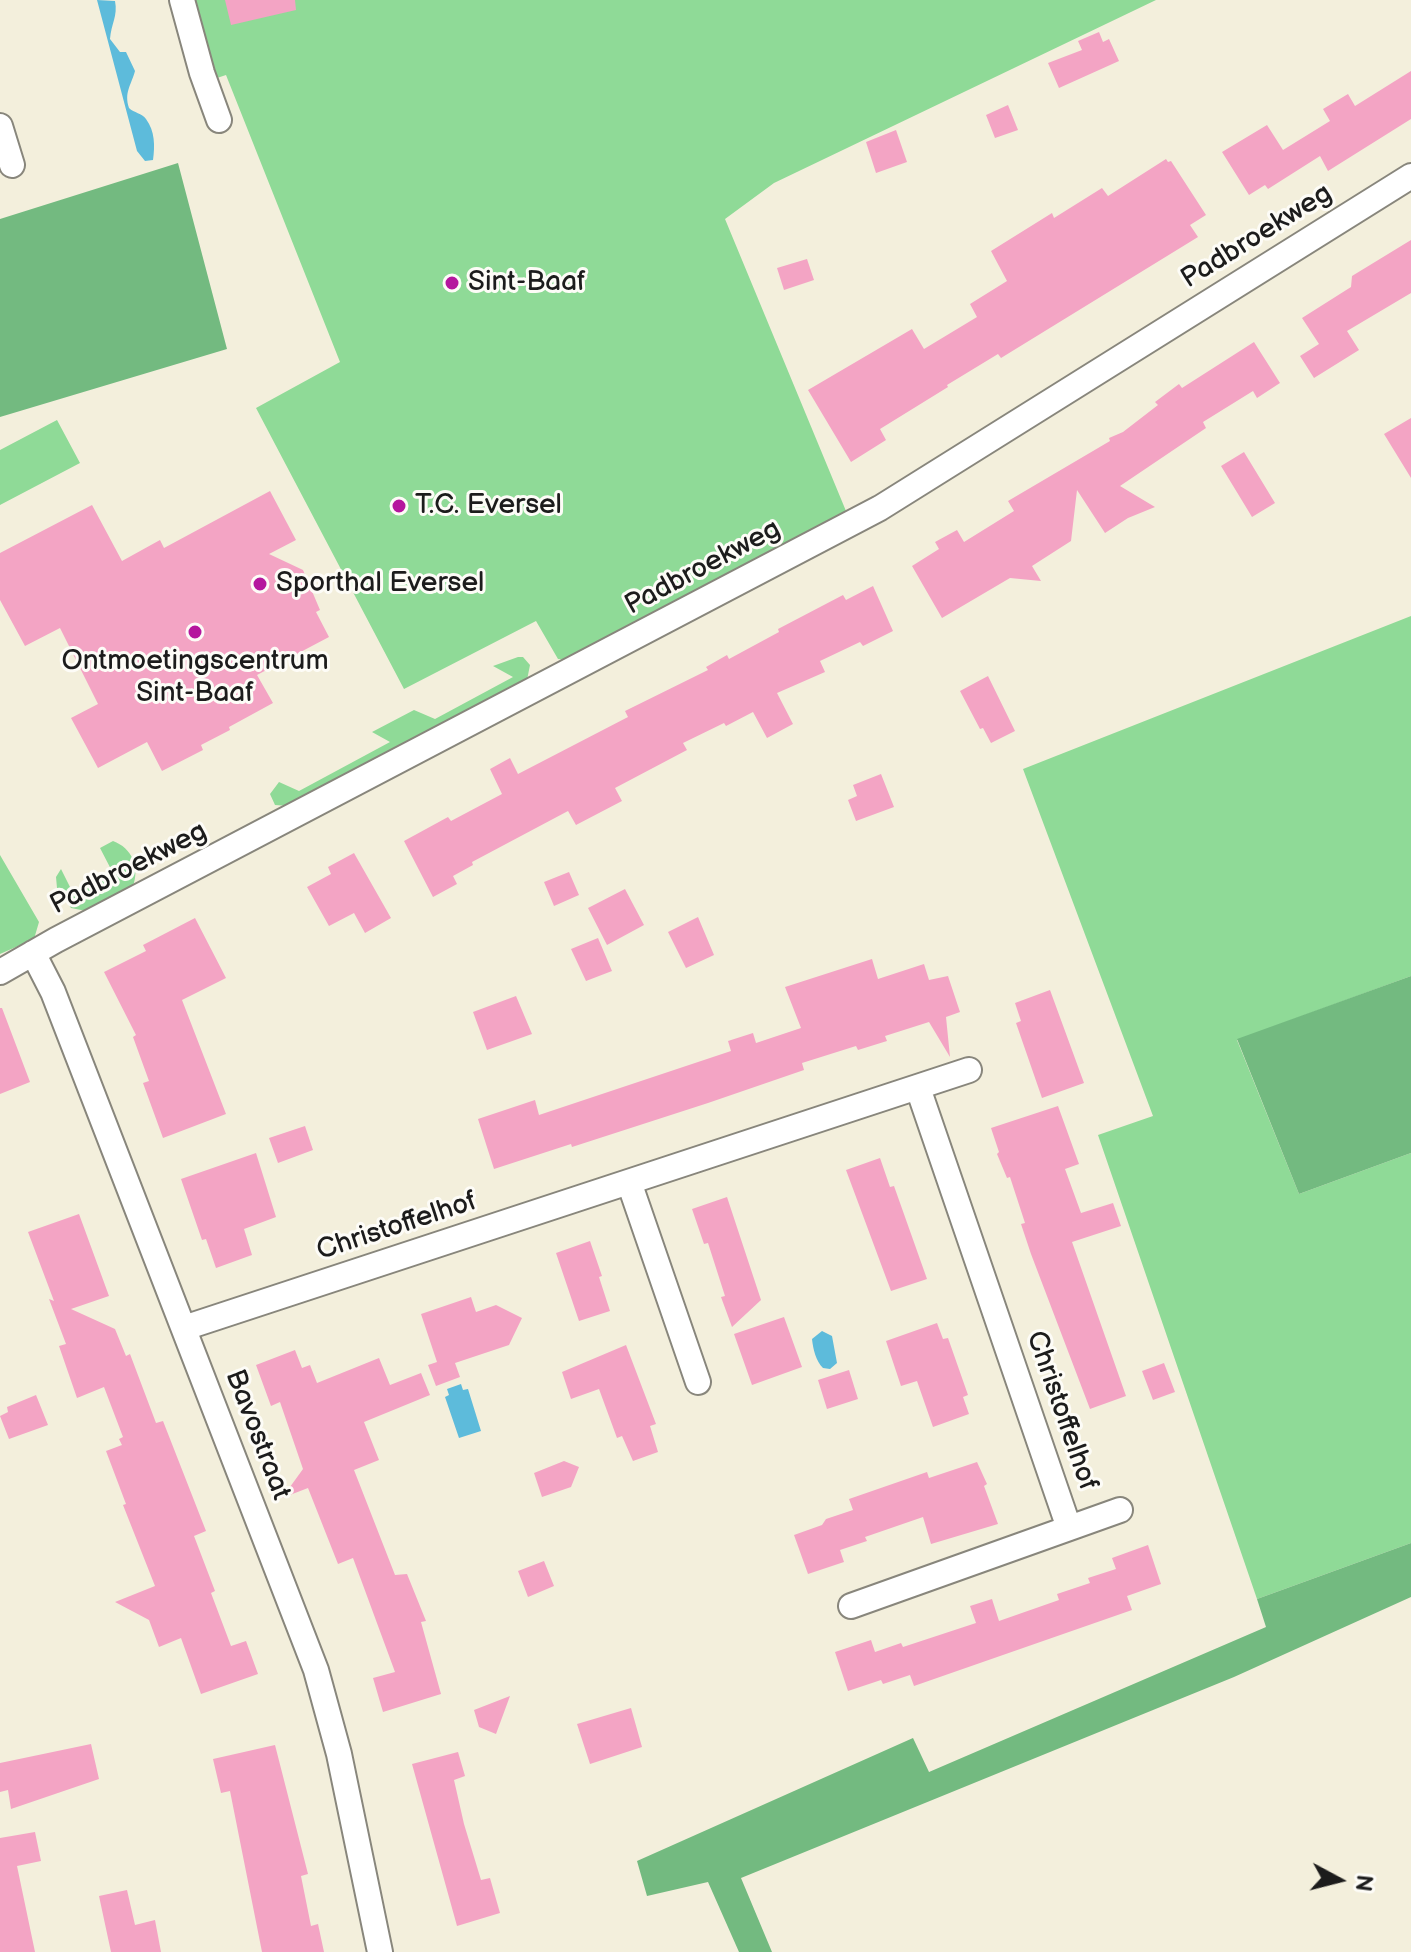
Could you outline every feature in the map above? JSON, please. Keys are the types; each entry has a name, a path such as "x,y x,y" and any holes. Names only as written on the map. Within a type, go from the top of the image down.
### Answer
{"street":[{"path":"182,0 219,120"},
{"path":"0,126 12,165"},
{"name":"Padbroekweg","path":"0,972 880,508 1411,176"},
{"name":"Bavostraat","path":"33,953 53,992 316,1670 339,1754 380,1952"},
{"name":"Christoffelhof","path":"184,1328 969,1070"},
{"name":"Christoffelhof","path":"918,1088 1069,1528"},
{"path":"629,1182 698,1382"},
{"name":"Christoffelhof","path":"851,1606 1120,1510"}],"green space":[{"path":"190,0 1156,0 774,183 725,219 846,511 568,660 558,659 536,621 404,689 256,408 340,362 226,75 211,80"},
{"path":"178,163 227,349 0,417 0,219"},
{"path":"57,420 80,463 0,505 0,450"},
{"path":"1411,616 1411,976 1237,1040 1299,1194 1411,1153 1411,1543 1257,1599 1098,1135 1153,1116 1023,769"},
{"path":"523,657 530,665 527,680 289,806 275,805 270,794 279,782 299,791 390,742 372,732 414,710 435,719 513,677 493,666"},
{"path":"113,841 125,848 133,859 136,872 133,886 86,911 71,908 57,888 56,877 61,869 74,895 114,875 100,848"},
{"path":"0,855 39,922 34,939 0,954"},
{"path":"1411,976 1411,1153 1299,1194 1237,1039"},
{"path":"1411,1543 1411,1597 1234,1677 741,1878 772,1952 739,1952 708,1882 647,1896 637,1861 913,1738 929,1772 1266,1627 1257,1599"}],"water":[{"path":"97,0 115,1 110,39 120,52 126,52 135,71 128,93 129,108 144,117 151,128 153,160 145,161 137,151"},
{"path":"822,1331 832,1336 837,1363 830,1369 823,1368 813,1347 812,1339"},
{"path":"461,1384 463,1390 468,1389 481,1431 459,1438 445,1397 449,1395 447,1389"}],"building":[{"path":"225,0 295,0 296,10 231,25"},
{"path":"1099,32 1103,42 1109,39 1119,61 1059,88 1048,63 1082,50 1078,41"},
{"path":"1411,71 1411,119 1328,171 1320,156 1268,189 1265,185 1249,195 1222,152 1267,125 1283,150 1330,121 1323,109 1348,94 1355,106"},
{"path":"1008,105 1018,130 995,138 986,115"},
{"path":"896,130 907,162 876,173 866,142"},
{"path":"1166,159 1171,161 1206,215 1190,225 1198,237 1001,358 998,354 947,385 880,429 886,440 851,462 808,390 912,329 924,349 977,317 970,304 1007,281 991,251 1052,213 1054,218 1102,188 1108,196"},
{"path":"1411,240 1411,293 1347,331 1359,350 1314,378 1300,356 1319,344 1302,318 1351,287 1352,276"},
{"path":"807,259 814,280 784,290 777,268"},
{"path":"1254,342 1280,383 1257,398 1253,391 1203,422 1206,428 1120,486 1155,507 1128,518 1105,533 1077,490 1071,541 1032,566 1041,581 1010,578 942,618 912,566 939,549 935,542 957,530 964,542 1014,511 1008,501 1110,441 1109,438 1123,432 1158,405 1155,402 1179,384 1182,388"},
{"path":"1411,418 1411,478 1384,434"},
{"path":"1244,452 1275,503 1252,517 1221,466"},
{"name":"Ontmoetingscentrum Sint-Baaf","path":"270,491 296,540 269,554 303,570 320,610 316,612 329,637 257,675 273,703 201,745 203,750 162,771 147,742 98,768 71,718 98,704 60,628 25,646 0,600 0,553 92,505 122,561 160,540 164,548"},
{"path":"873,586 893,631 863,646 860,642 820,661 825,672 777,693 793,724 767,738 753,712 726,726 724,723 683,743 687,750 615,788 622,801 576,825 568,811 472,862 473,865 453,876 457,884 433,897 404,841 448,817 451,821 502,794 490,769 510,758 518,774 628,717 625,711 708,670 706,667 727,655 729,659 843,595 846,600"},
{"path":"988,676 1015,731 991,743 960,691"},
{"path":"881,774 894,807 856,821 848,800 857,796 853,785"},
{"path":"354,853 391,918 365,933 354,913 329,926 307,887 331,874 328,867"},
{"path":"569,872 579,895 554,906 544,882"},
{"path":"625,889 644,925 607,945 588,908"},
{"path":"698,917 714,955 686,968 668,932"},
{"path":"195,918 226,978 182,1000 226,1114 163,1138 143,1083 149,1081 133,1037 136,1035 104,972 146,951 143,945"},
{"path":"598,938 612,971 586,981 571,949"},
{"path":"872,959 878,979 924,964 929,980 948,976 960,1012 946,1017 950,1057 929,1022 885,1036 887,1041 858,1050 856,1046 802,1063 804,1070 708,1103 494,1169 478,1119 535,1100 539,1115 731,1051 728,1041 753,1033 756,1043 801,1028 785,987"},
{"path":"1050,990 1084,1083 1042,1098 1016,1023 1021,1021 1015,1003"},
{"path":"516,996 532,1034 487,1050 473,1012"},
{"path":"0,1008 30,1082 0,1094"},
{"path":"1058,1106 1079,1164 1065,1169 1081,1213 1113,1203 1121,1226 1072,1242 1126,1396 1090,1409 1031,1254 1021,1224 1025,1223 1010,1177 1007,1178 997,1154 991,1128"},
{"path":"305,1126 313,1150 278,1163 269,1138"},
{"path":"256,1153 276,1217 244,1229 252,1255 216,1268 206,1239 202,1240 181,1179"},
{"path":"880,1158 890,1187 894,1186 927,1279 891,1291 846,1170"},
{"path":"727,1197 761,1300 732,1327 708,1243 704,1244 692,1209"},
{"path":"79,1214 109,1296 71,1309 115,1329 126,1356 130,1354 156,1423 163,1421 206,1531 194,1536 231,1646 246,1641 258,1674 201,1694 181,1638 159,1647 149,1620 115,1602 155,1586 123,1505 126,1504 106,1451 122,1445 119,1439 123,1437 104,1387 77,1398 59,1346 66,1344 49,1299 54,1301 28,1232"},
{"path":"590,1241 610,1311 579,1321 556,1253"},
{"path":"471,1297 476,1312 496,1305 522,1318 509,1345 455,1363 460,1377 436,1386 428,1365 437,1362 421,1314"},
{"path":"784,1317 802,1367 752,1385 734,1334"},
{"path":"937,1323 943,1339 948,1338 968,1395 963,1397 969,1414 933,1427 917,1381 901,1386 886,1341"},
{"path":"626,1345 656,1424 650,1426 658,1452 633,1461 622,1436 617,1438 599,1389 571,1399 562,1372"},
{"path":"295,1350 302,1368 310,1365 317,1383 379,1358 390,1385 421,1373 430,1395 364,1422 379,1460 354,1470 395,1575 407,1574 426,1621 421,1622 441,1694 383,1712 373,1678 395,1672 353,1558 338,1564 308,1488 282,1498 303,1469 280,1402 271,1406 256,1365"},
{"path":"1164,1363 1175,1392 1153,1400 1142,1371"},
{"path":"849,1370 858,1399 827,1409 818,1380"},
{"path":"36,1395 48,1425 9,1439 0,1416 8,1412 7,1407"},
{"path":"564,1461 579,1467 571,1487 542,1497 534,1473"},
{"path":"977,1462 987,1484 984,1486 998,1524 931,1544 923,1517 865,1537 867,1541 840,1550 844,1562 808,1574 794,1535 853,1510 849,1499 927,1472 929,1478"},
{"path":"1148,1545 1161,1584 1127,1596 1132,1610 914,1686 910,1675 883,1684 881,1680 848,1691 835,1652 871,1640 875,1652 901,1643 903,1647 976,1623 970,1606 992,1599 999,1621 1059,1600 1057,1594 1090,1583 1088,1578 1116,1569 1112,1558"},
{"path":"544,1561 554,1586 528,1597 518,1571"},
{"path":"510,1696 496,1734 479,1727 474,1710"},
{"path":"631,1708 642,1747 590,1764 577,1724"},
{"path":"91,1744 99,1779 11,1809 8,1790 0,1792 0,1763"},
{"path":"275,1745 308,1874 301,1876 311,1926 318,1924 324,1952 262,1952 230,1791 221,1793 213,1759"},
{"path":"458,1752 465,1776 454,1780 464,1824 481,1880 490,1878 500,1913 457,1926 412,1764"},
{"path":"35,1832 41,1861 17,1866 35,1952 0,1952 0,1838"},
{"path":"127,1890 135,1925 155,1920 161,1952 111,1952 99,1896"}],"place":[{"name":"Sint-Baaf","path":"452,283"},
{"name":"T.C. Eversel","path":"399,506"},
{"name":"Sporthal Eversel","path":"260,584"},
{"name":"Ontmoetingscentrum Sint-Baaf","path":"195,632"}]}
